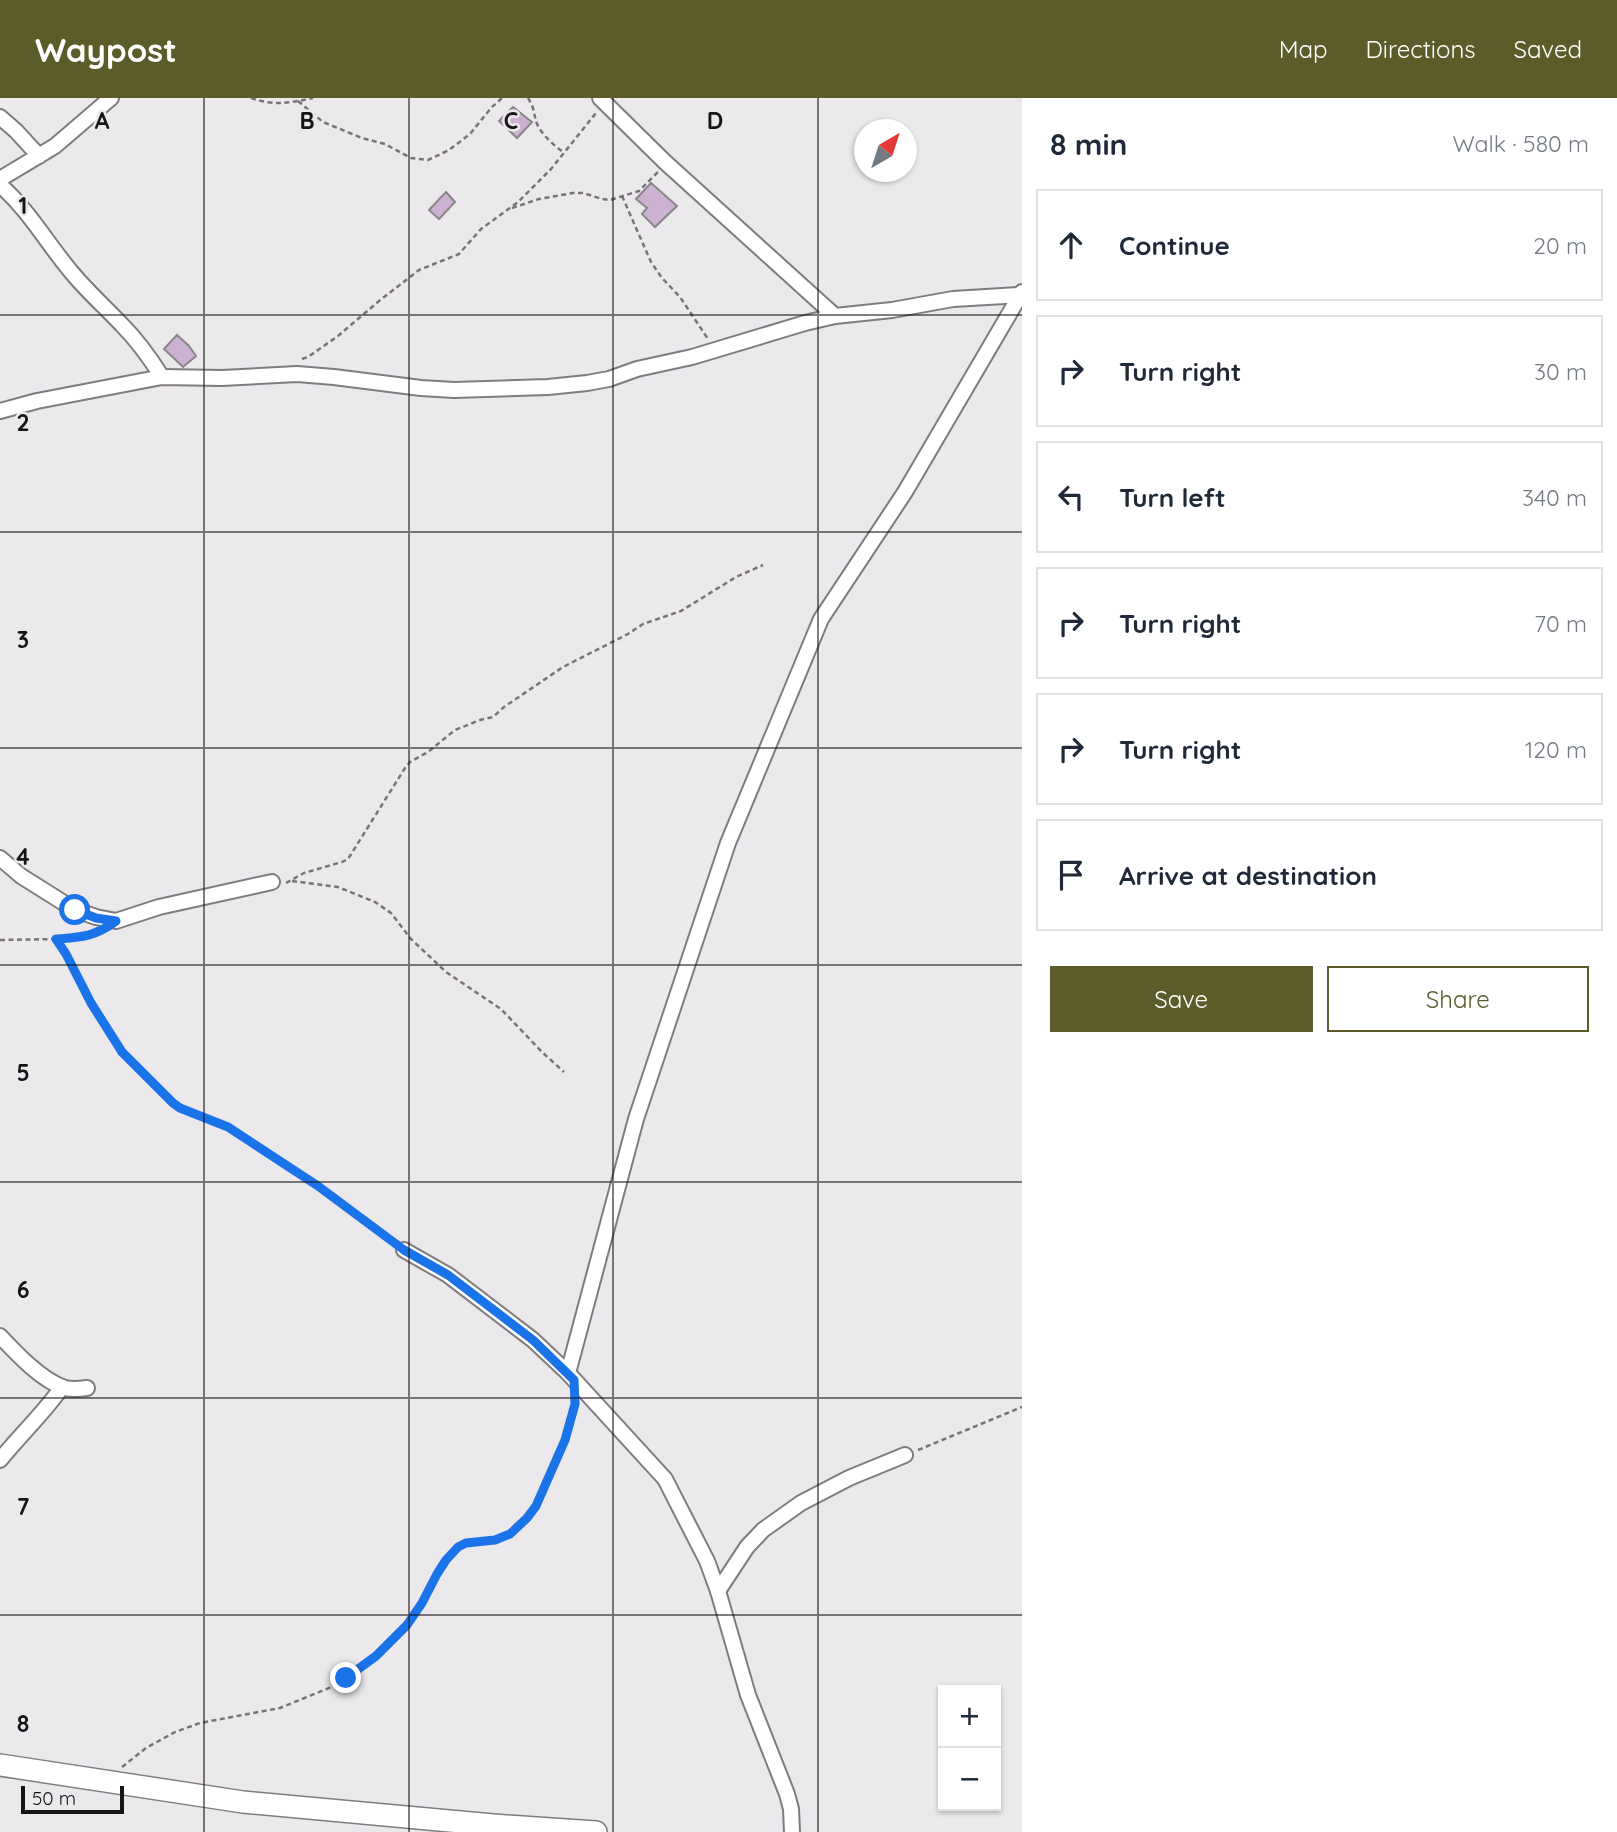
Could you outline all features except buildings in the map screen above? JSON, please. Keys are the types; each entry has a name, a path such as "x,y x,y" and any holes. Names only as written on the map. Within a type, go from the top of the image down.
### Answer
{"street":[{"path":"0,179 64,139 111,98"},
{"path":"602,100 665,162 835,316"},
{"path":"0,117 39,156"},
{"path":"0,185 38,228 73,274 145,351 162,377"},
{"path":"0,411 37,401 162,377 222,379 297,374 454,390 587,383 692,357 835,316 892,310 953,299 1021,293"},
{"path":"571,1377 636,1119 728,843 816,631 821,619 905,492 1021,293"},
{"path":"0,858 21,876 75,910 96,918 116,921 159,907 272,882"},
{"path":"404,1250 448,1275 533,1340 665,1479 707,1561 718,1591 748,1695 787,1794 792,1832"},
{"path":"0,1336 35,1369 62,1387 87,1388"},
{"path":"0,1460 62,1387"},
{"path":"718,1591 747,1547 763,1530 801,1503 849,1478 905,1455"},
{"path":"0,1765 243,1802 596,1832"}],"path":[{"path":"251,98 281,104 313,98"},
{"path":"298,101 323,122 385,144 411,159 428,160 449,150 470,134 502,98"},
{"path":"528,98 534,107 538,126 551,142 564,152"},
{"path":"294,362 308,357 338,336 419,270 459,254 481,229 509,209 551,170 590,123 602,100"},
{"path":"509,209 539,199 573,193 610,200 639,191 665,162"},
{"path":"622,196 651,262 680,297 716,349"},
{"path":"272,882 292,881 304,873 348,859 405,768 455,730 466,724 493,718 563,667 643,624 681,611 762,565"},
{"path":"292,881 338,887 375,902 391,913 411,939 446,972 501,1009 564,1072"},
{"path":"0,940 56,939 94,934 116,921"},
{"path":"56,939 122,1052 173,1103 228,1127 318,1186 404,1250"},
{"path":"106,1781 137,1754 175,1732 200,1723 280,1709 329,1688 371,1661 407,1625 446,1560 458,1547 466,1543 495,1540 510,1534 536,1506 565,1440 575,1404 571,1377"},
{"path":"905,1455 1022,1407"}],"route":[{"path":"75,910 96,918 116,921 94,934 56,939 122,1052 165,1095 180,1108 228,1127 318,1186 404,1250 448,1275 533,1340 574,1380 575,1404 565,1440 536,1506 527,1518 510,1534 495,1540 475,1541 458,1547 446,1560 407,1625 376,1656 346,1678"}]}
